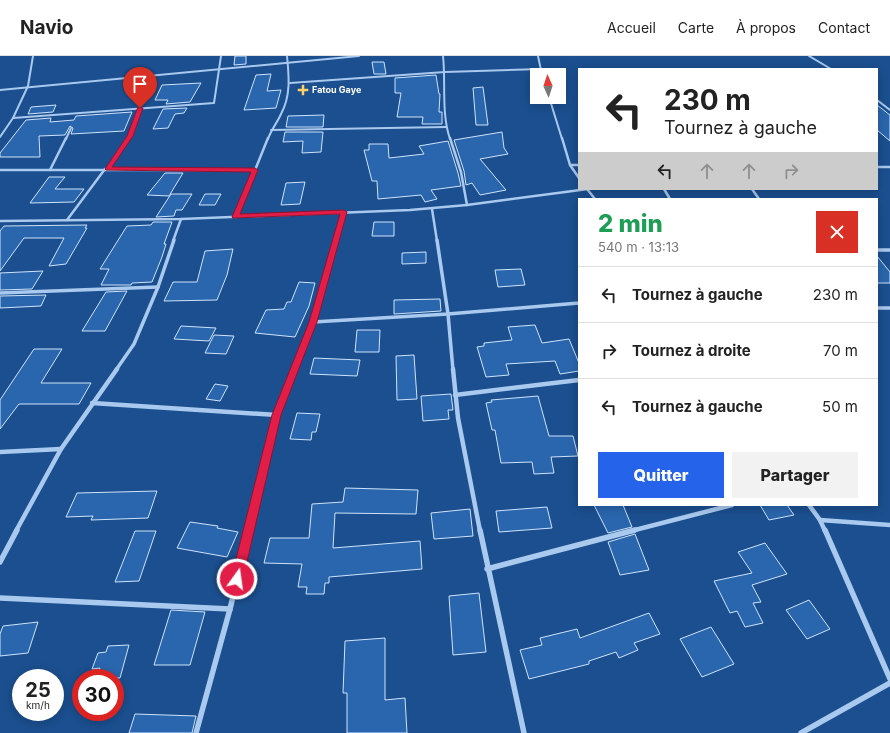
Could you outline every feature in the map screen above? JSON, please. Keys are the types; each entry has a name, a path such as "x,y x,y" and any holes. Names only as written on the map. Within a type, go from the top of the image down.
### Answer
{"street":[{"path":"0,137 13,118 28,86 33,56"},
{"path":"13,118 214,103 220,70 220,56"},
{"path":"236,217 271,130 282,113 290,83 287,56"},
{"path":"0,90 28,86 288,64 359,56"},
{"path":"443,56 445,72 446,127 460,172 467,205"},
{"path":"538,56 540,68"},
{"path":"809,56 829,68"},
{"path":"290,83 445,72 530,69"},
{"path":"878,101 890,110"},
{"path":"551,104 570,165 578,177"},
{"path":"67,220 130,136 140,108"},
{"path":"271,130 446,127"},
{"path":"50,170 71,128"},
{"path":"570,165 578,165"},
{"path":"878,167 890,167"},
{"path":"1,171 106,169 255,170"},
{"path":"0,221 182,219 432,208 467,205 580,190"},
{"path":"432,208 448,314 458,418 487,569 524,733"},
{"path":"196,733 230,609 277,415 313,322 344,212"},
{"path":"0,562 61,449 134,344 158,287 182,219"},
{"path":"878,250 890,250"},
{"path":"0,293 158,287"},
{"path":"313,322 448,314 578,303"},
{"path":"878,308 890,308"},
{"path":"456,395 578,380"},
{"path":"92,403 277,415"},
{"path":"0,452 61,449"},
{"path":"487,569 728,506"},
{"path":"809,506 820,520 890,679"},
{"path":"820,520 890,525"},
{"path":"0,598 230,609"},
{"path":"801,733 890,683"}],"building":[{"path":"235,56 246,56 246,64 234,65"},
{"path":"372,62 384,62 386,74 374,74"},
{"path":"271,74 267,91 281,90 276,108 244,110 256,75"},
{"path":"436,75 440,94 439,112 442,112 442,124 422,124 423,117 397,117 401,93 395,93 395,78"},
{"path":"201,83 190,102 166,104 168,100 155,100 162,85"},
{"path":"483,87 488,125 476,125 473,88"},
{"path":"56,105 53,112 28,114 31,107"},
{"path":"878,106 890,115 890,141 878,131"},
{"path":"187,108 184,113 175,114 168,128 153,129 163,109"},
{"path":"132,112 124,131 71,134 73,128 70,126 65,135 39,136 40,157 0,157 0,153 26,120 51,118 50,122 74,120 76,116"},
{"path":"324,115 323,127 286,127 288,116"},
{"path":"285,132 323,132 321,152 302,153 303,141 283,142"},
{"path":"502,132 504,148 508,154 480,159 506,190 480,195 472,183 466,185 464,171 454,140"},
{"path":"448,141 461,186 431,190 437,199 425,202 421,195 378,199 377,181 372,181 364,150 369,150 369,144 388,144 389,158 424,154 419,146"},
{"path":"165,173 183,173 169,196 147,195"},
{"path":"49,177 65,177 55,189 84,189 74,202 30,203"},
{"path":"305,182 300,204 281,205 286,183"},
{"path":"171,194 192,194 182,210 176,210 174,216 156,217"},
{"path":"205,194 221,194 215,205 199,205"},
{"path":"153,222 172,222 164,244 166,244 162,257 152,282 132,283 131,285 101,285 109,269 100,269 127,226 151,225"},
{"path":"374,222 394,222 394,236 372,236"},
{"path":"87,225 85,228 87,228 66,264 49,266 64,238 24,238 0,271 0,231 4,226"},
{"path":"233,249 227,275 217,300 164,301 173,282 197,282 205,251"},
{"path":"426,252 426,263 402,264 402,253"},
{"path":"878,257 890,272 890,283 878,283"},
{"path":"521,269 525,285 498,287 495,270"},
{"path":"43,271 32,289 0,290 0,273"},
{"path":"299,282 315,283 309,306 295,337 255,333 266,310 284,309 287,302 291,302"},
{"path":"127,291 105,331 82,331 106,292"},
{"path":"46,295 41,306 0,308 0,296"},
{"path":"440,299 441,311 394,314 394,300"},
{"path":"535,325 542,343 569,339 578,361 578,371 560,374 555,361 506,364 509,375 486,377 477,347 484,346 484,343 512,340 508,327"},
{"path":"181,326 216,328 209,341 174,339"},
{"path":"357,330 380,330 379,352 355,352"},
{"path":"214,335 234,336 226,354 205,353"},
{"path":"34,349 62,349 41,383 91,383 79,404 19,404 0,429 0,400"},
{"path":"414,355 417,399 397,400 396,356"},
{"path":"314,358 360,360 357,376 310,374"},
{"path":"215,384 228,386 220,401 206,399"},
{"path":"451,394 453,410 448,410 449,419 423,421 421,396"},
{"path":"538,396 549,436 573,436 578,456 551,457 554,473 534,474 532,462 501,463 495,430 492,430 486,403 492,402 491,400"},
{"path":"297,413 320,414 316,432 312,432 311,440 290,439"},
{"path":"345,488 418,490 416,514 335,513 333,548 420,541 422,569 329,577 329,583 325,583 324,594 306,594 307,587 298,587 302,564 264,563 270,538 309,538 312,504 343,502"},
{"path":"157,491 148,518 91,520 93,516 66,517 77,493"},
{"path":"594,506 623,506 632,527 608,533"},
{"path":"761,506 788,506 794,515 769,520"},
{"path":"547,507 552,528 499,532 496,511"},
{"path":"470,509 473,536 434,539 431,513"},
{"path":"190,522 218,526 217,528 238,532 227,557 177,548"},
{"path":"135,531 156,531 139,581 115,582"},
{"path":"635,534 649,570 620,575 608,542"},
{"path":"765,543 787,574 752,585 761,602 753,603 763,623 745,627 737,611 730,613 714,581 752,573 738,552"},
{"path":"479,593 486,652 453,655 449,596"},
{"path":"809,600 830,629 807,639 786,610"},
{"path":"171,610 205,612 190,665 154,665"},
{"path":"649,613 660,634 634,643 638,650 619,658 616,652 589,661 589,664 529,679 520,650 542,645 540,638 577,629 580,638"},
{"path":"38,622 28,653 0,656 0,634 3,626"},
{"path":"711,627 734,664 702,677 680,639"},
{"path":"385,638 385,700 405,698 407,733 347,733 347,693 343,693 345,641"},
{"path":"129,645 122,669 92,669 98,653 106,652 108,646"},
{"path":"135,714 196,716 192,733 129,733"}],"place":[{"name":"Fatou Gaye","path":"303,90"}],"route":[{"path":"140,108 130,136 108,169 255,170 236,217 344,212 313,322 277,415 237,579"}]}
